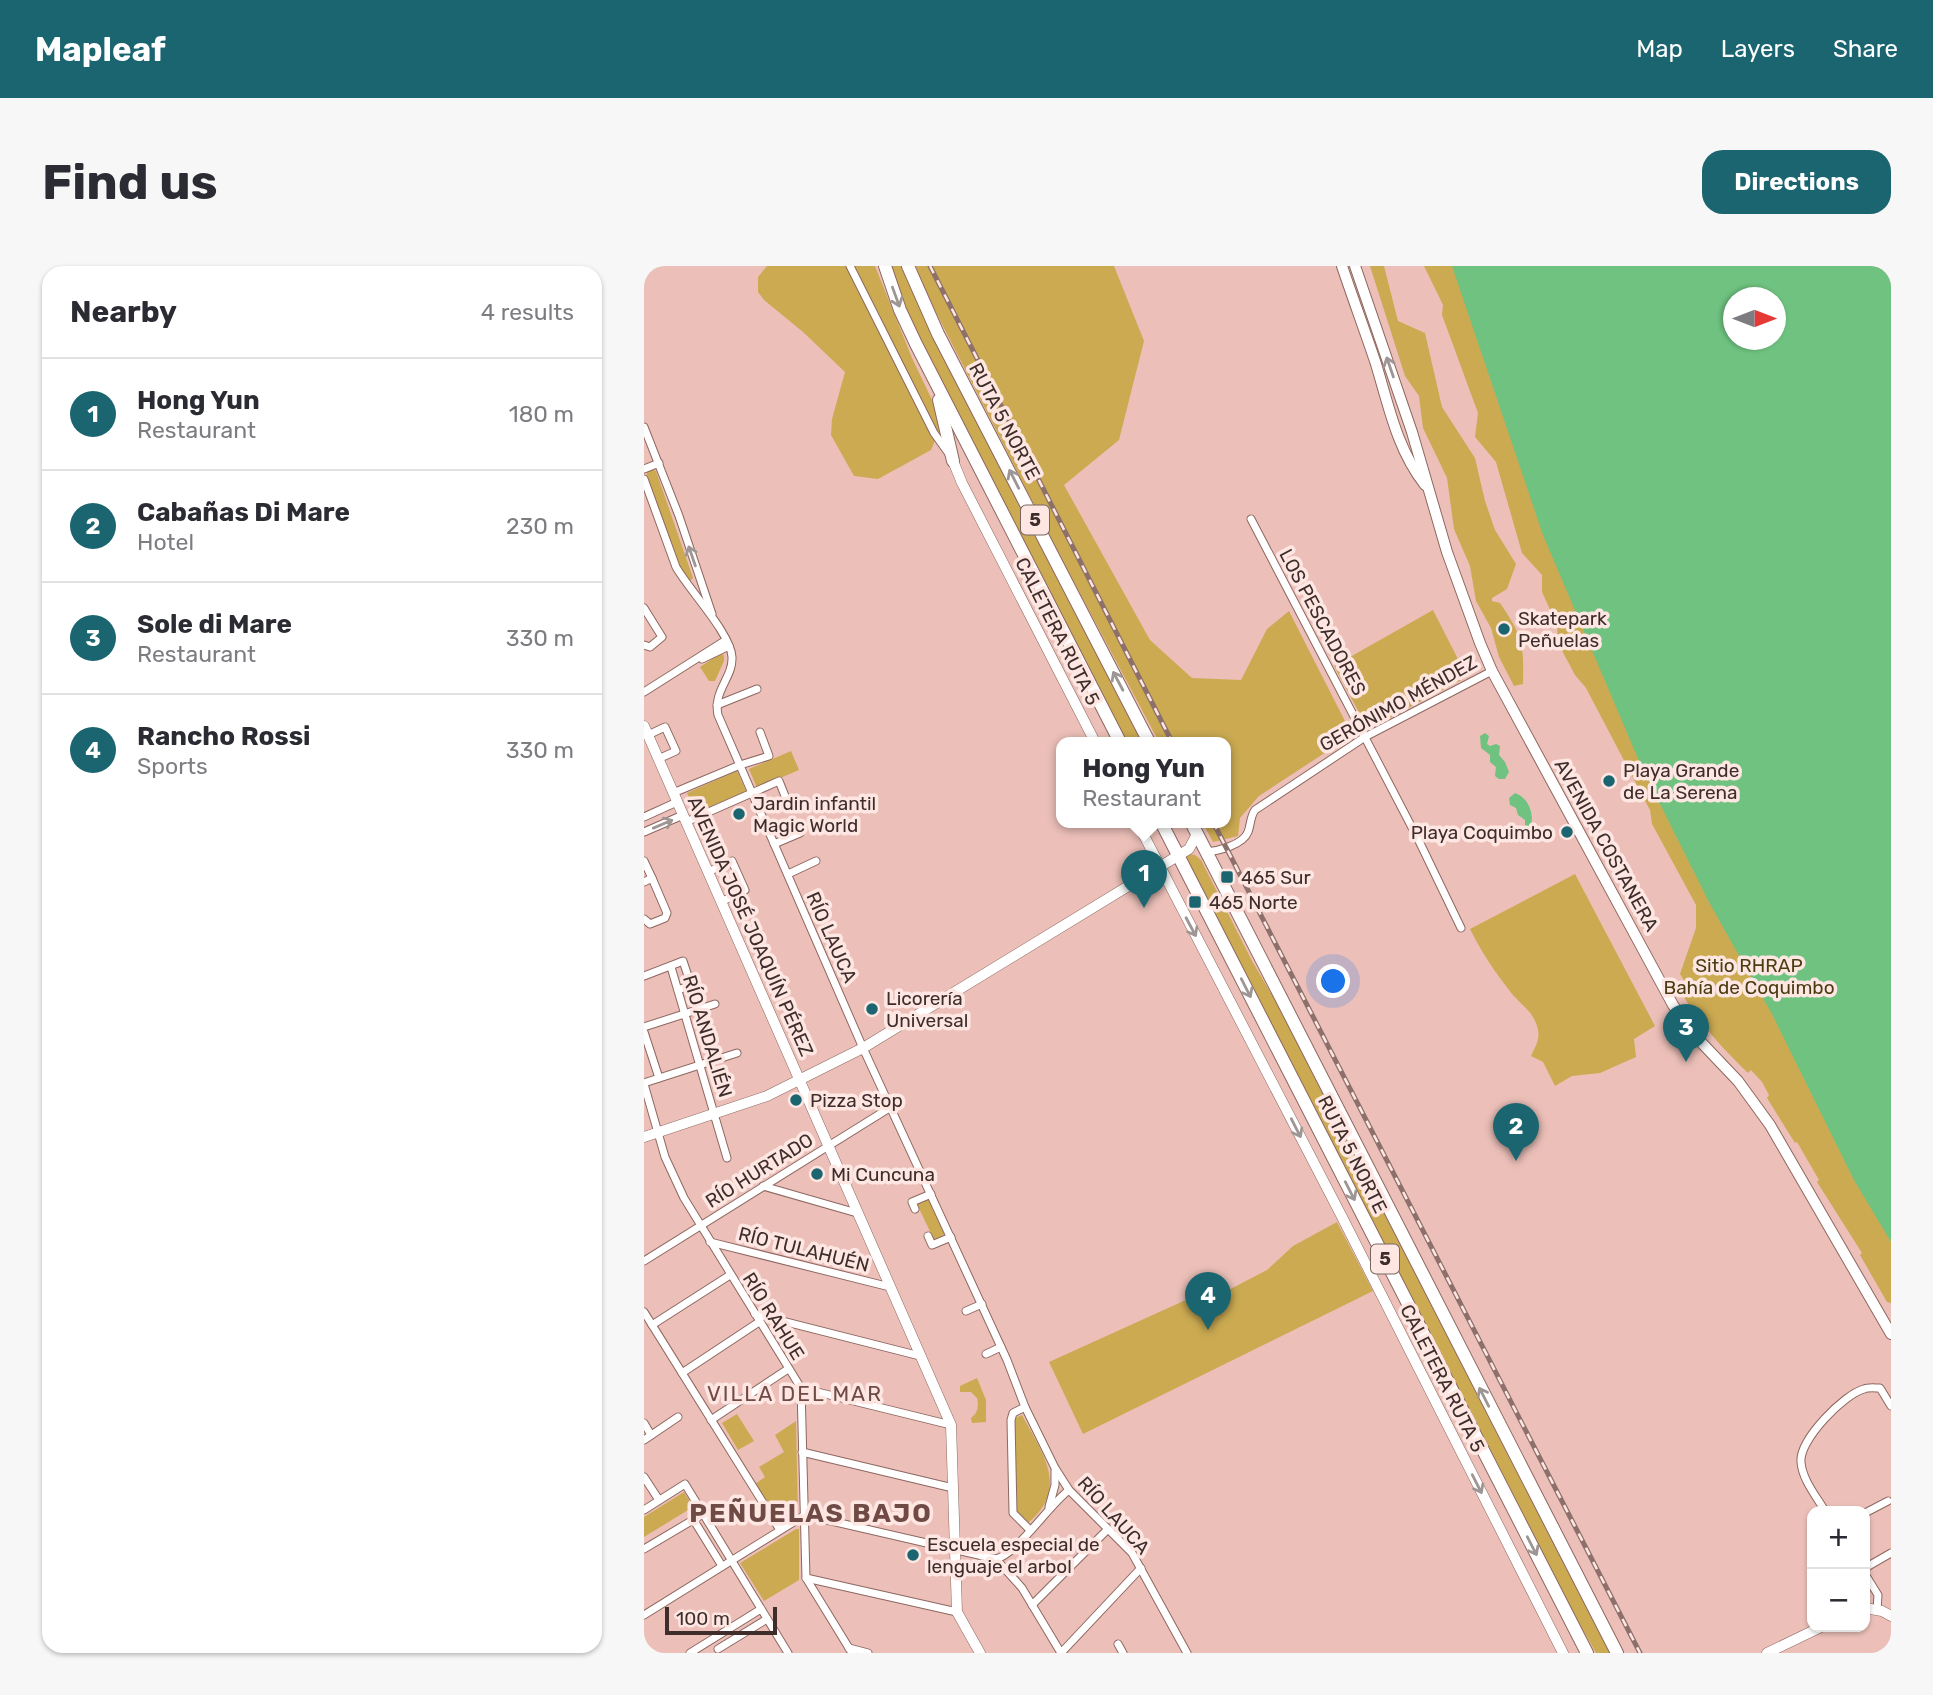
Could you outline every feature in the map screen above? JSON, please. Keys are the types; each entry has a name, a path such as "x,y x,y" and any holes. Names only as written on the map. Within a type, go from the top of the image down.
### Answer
{"highway":[{"name":"RUTA 5 NORTE","path":"908,266 938,334 1146,737"},
{"name":"5","path":"886,267 900,310 928,367 1117,737"},
{"path":"928,367 942,408 953,461"},
{"name":"RUTA 5 NORTE","path":"1165,828 1183,852 1587,1653"},
{"name":"RUTA 5 NORTE","path":"1194,828 1616,1653"}],"main road":[{"name":"AVENIDA COSTANERA","path":"1342,266 1397,436 1408,461 1428,489"},
{"name":"AVENIDA COSTANERA","path":"1354,266 1412,432 1458,584 1492,671 1673,1004 1688,1027 1738,1080 1765,1116 1891,1334"},
{"path":"1397,436 1407,440 1412,432"}],"street":[{"path":"850,266 934,433 953,461"},
{"path":"644,427 715,621 732,653 717,705 757,689"},
{"name":"CALETERA RUTA 5","path":"953,461 1092,737"},
{"path":"644,469 659,463"},
{"path":"644,479 676,567 715,621"},
{"name":"LOS PESCADORES","path":"1251,519 1419,841 1461,928"},
{"path":"644,608 662,635 660,640 650,647 644,645"},
{"path":"644,692 727,643"},
{"name":"GERÓNIMO MÉNDEZ","path":"1183,852 1217,851 1243,839 1255,810 1365,737 1492,671"},
{"name":"RÍO LAUCA","path":"717,705 718,715 863,1048 1055,1468 1069,1490 1132,1553 1187,1653"},
{"path":"646,731 665,727 676,751 659,759"},
{"name":"AVENIDA JOSÉ JOAQUÍN PÉREZ","path":"646,731 951,1425 957,1612 980,1653"},
{"path":"644,817 740,765 769,756 760,732"},
{"path":"644,832 779,781 787,801"},
{"name":"CALETERA RUTA 5","path":"1140,828 1341,1215 1563,1653"},
{"path":"644,1137 767,1096 863,1048 1183,852 1194,828"},
{"path":"775,844 800,833"},
{"path":"644,861 648,880 667,913 665,918 650,924 644,919"},
{"path":"708,872 732,861 744,890 721,902"},
{"path":"788,874 816,861"},
{"path":"644,976 683,961 691,985 678,989"},
{"name":"RÍO ANDALIÉN","path":"671,967 727,1158"},
{"path":"659,1078 644,1029 715,1004"},
{"path":"644,1083 737,1054"},
{"name":"RÍO RAHUE","path":"644,1083 657,1133 673,1177 801,1388 806,1578"},
{"name":"RÍO HURTADO","path":"644,1261 891,1107"},
{"path":"763,1186 857,1213"},
{"path":"915,1209 912,1202 931,1194"},
{"path":"928,1236 932,1245 951,1237"},
{"name":"RÍO TULAHUÉN","path":"710,1242 890,1287"},
{"path":"652,1325 730,1275"},
{"path":"966,1311 982,1304"},
{"path":"644,1312 780,1530"},
{"path":"682,1373 757,1318 920,1356"},
{"path":"986,1354 1001,1348"},
{"path":"711,1420 788,1369"},
{"path":"801,1388 951,1425"},
{"path":"1822,1506 1805,1477 1801,1460 1802,1448 1832,1411 1863,1389 1880,1388 1888,1393 1891,1406"},
{"path":"1026,1407 1013,1413 1011,1420 1013,1513 1030,1530"},
{"path":"644,1423 648,1437 678,1418"},
{"path":"803,1452 953,1488"},
{"path":"1045,1513 1054,1493 1055,1468"},
{"path":"644,1477 659,1500"},
{"path":"644,1510 685,1484 788,1653"},
{"path":"1010,1572 1010,1554 1069,1490"},
{"path":"1870,1510 1888,1501"},
{"path":"644,1549 703,1514"},
{"path":"644,1615 805,1515 996,1559 1010,1572 1061,1653 1141,1568"},
{"path":"693,1519 722,1566"},
{"path":"1032,1605 1108,1529"},
{"path":"1870,1565 1891,1553"},
{"path":"996,1559 1010,1554"},
{"path":"806,1578 957,1612"},
{"path":"806,1578 850,1651 868,1653"},
{"path":"1870,1582 1878,1595 1877,1610"},
{"path":"690,1653 761,1609"},
{"path":"1870,1609 1891,1616"},
{"path":"712,1639 719,1651 767,1619"},
{"path":"1767,1653 1811,1632"},
{"path":"1118,1644 1123,1653"}],"green space":[{"path":"767,266 875,266 933,402 940,429 931,450 878,479 854,476 831,435 832,419 845,372 758,292 758,277"},
{"path":"891,266 902,266 1139,737 1123,737 909,316"},
{"path":"916,266 1114,266 1144,341 1119,440 1064,485 1150,640 1192,678 1241,680 1267,629 1289,611 1352,735 1259,796 1240,818 1238,836 1213,842 1205,828 1231,828 1231,737 1156,737 925,291"},
{"path":"1370,266 1384,266 1398,321 1425,333 1442,407 1475,458 1495,530 1516,564 1507,589 1492,598 1492,601 1500,603 1518,633 1523,659 1523,684 1514,686 1499,657 1491,628 1476,601 1470,566 1454,529 1447,478 1423,428 1419,396 1405,376"},
{"name":"Sitio RHRAP Bahía de Coquimbo","path":"1424,266 1504,266 1891,1109 1891,1303 1887,1302 1860,1255 1862,1253 1817,1182 1819,1180 1797,1142 1795,1143 1767,1098 1769,1095 1762,1082 1751,1070 1748,1073 1718,1042 1676,984 1685,982 1680,974 1696,928 1696,905 1652,824 1650,810 1586,688 1575,675 1558,643 1557,625 1542,592 1542,575 1522,553 1496,462 1475,437 1478,413 1442,315 1443,305"},
{"path":"648,470 656,471 693,578 688,583 680,569 646,476"},
{"path":"1433,610 1467,677 1368,729 1334,666"},
{"path":"720,654 724,655 724,661 715,681 709,681 700,667"},
{"path":"791,751 799,770 757,788 749,769"},
{"path":"737,771 746,791 696,813 687,793"},
{"path":"1189,854 1201,860 1251,959 1282,1012 1611,1653 1596,1653 1560,1589 1184,856"},
{"path":"1575,874 1655,1026 1634,1039 1636,1057 1600,1073 1572,1076 1555,1086 1543,1062 1531,1056 1538,1037 1534,1018 1498,976 1470,929"},
{"path":"929,1199 945,1234 934,1240 917,1204"},
{"path":"1337,1222 1373,1291 1083,1434 1049,1362 1210,1289 1215,1297 1267,1270 1293,1246"},
{"path":"977,1378 986,1400 986,1422 972,1423 971,1418 978,1404 977,1398 971,1392 960,1392 960,1386"},
{"path":"737,1414 754,1441 738,1450 722,1423"},
{"path":"1022,1415 1044,1457 1050,1484 1040,1511 1027,1524 1015,1515 1013,1419"},
{"path":"796,1421 798,1516 783,1524 755,1484 765,1477 759,1467 784,1452 775,1435"},
{"path":"684,1492 693,1507 644,1537 644,1517"},
{"path":"799,1529 799,1580 764,1601 740,1563"}],"shaded area":[{"path":"1452,266 1891,266 1891,1242 1854,1180 1772,1014 1710,904 1642,768 1543,535"},
{"path":"1485,733 1489,736 1487,744 1500,746 1499,755 1509,772 1505,779 1495,776 1496,767 1490,762 1490,755 1481,748 1480,736"},
{"path":"1515,793 1527,802 1532,816 1531,826 1539,830 1539,835 1529,834 1525,828 1525,820 1518,815 1516,808 1510,805 1509,798"}],"railway":[{"path":"930,266 1169,737"},
{"path":"1216,828 1640,1653"}],"place":[{"name":"Skatepark Peñuelas","path":"1504,629"},
{"name":"Playa Grande de La Serena","path":"1609,781"},
{"name":"Jardin infantil Magic World","path":"739,814"},
{"name":"Playa Coquimbo","path":"1567,832"},
{"name":"465 Sur","path":"1227,877"},
{"name":"465 Norte","path":"1195,902"},
{"name":"Hong Yun","path":"1144,908"},
{"name":"Licorería Universal","path":"872,1009"},
{"name":"Sole di Mare","path":"1686,1062"},
{"name":"Pizza Stop","path":"796,1100"},
{"name":"Cabañas Di Mare","path":"1516,1161"},
{"name":"Mi Cuncuna","path":"817,1174"},
{"name":"Rancho Rossi","path":"1208,1330"},
{"name":"Escuela especial de lenguaje el arbol","path":"913,1555"}],"district":[{"name":"VILLA DEL MAR","path":"795,1394"},
{"name":"PEÑUELAS BAJO","path":"811,1513"}]}
